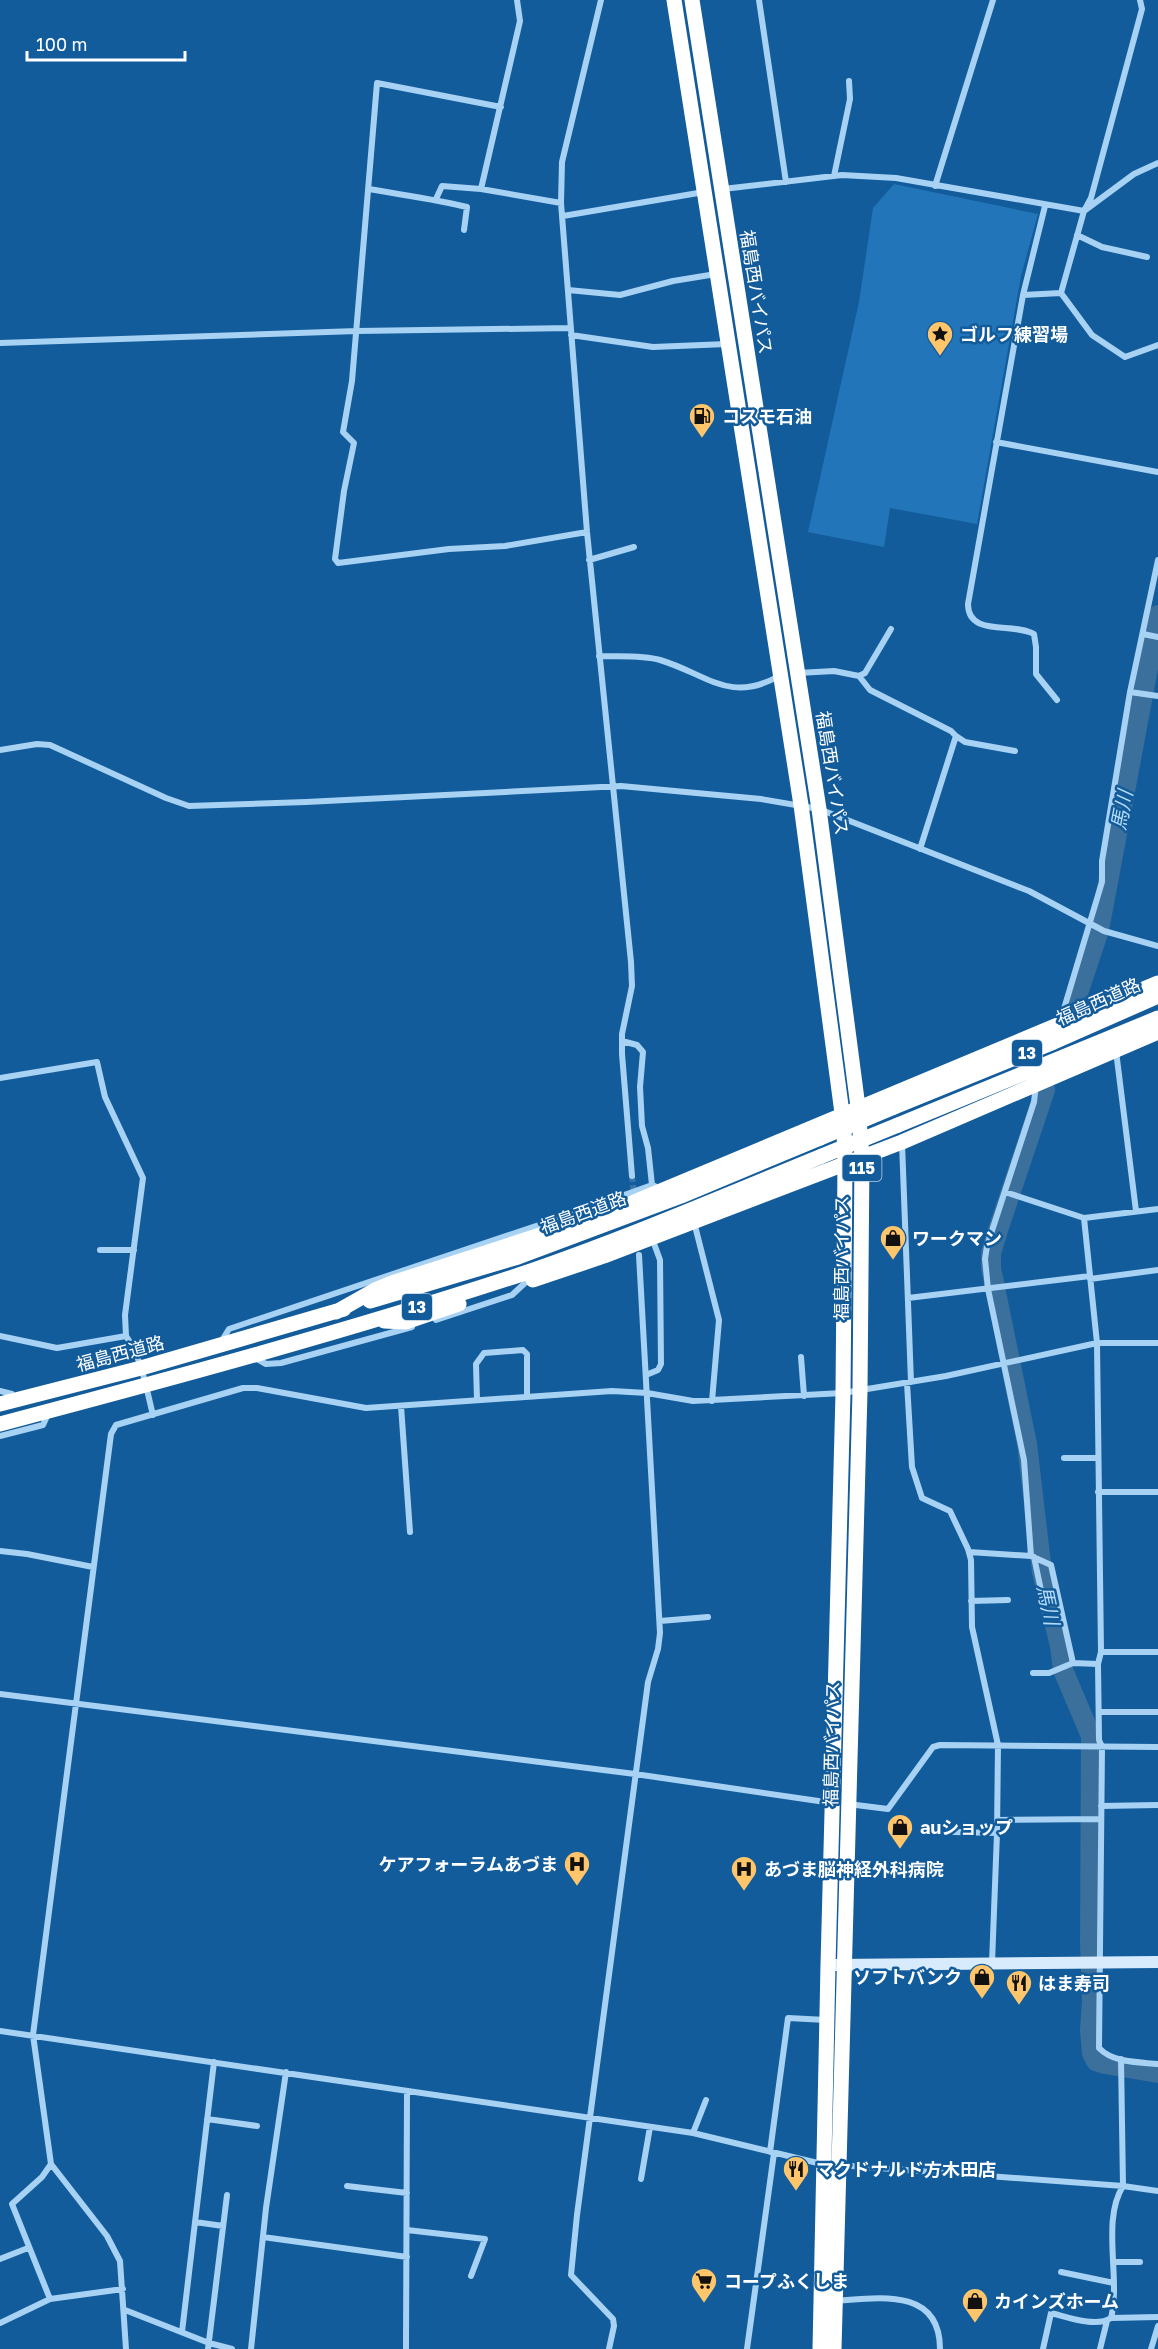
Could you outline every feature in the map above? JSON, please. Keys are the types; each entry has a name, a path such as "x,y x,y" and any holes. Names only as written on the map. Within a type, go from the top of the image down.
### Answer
{"highway":[{"name":"福島西バイパス","path":"674,0 801,805 842,1115 845,1164 843,1394 826,2020 820,2349"},
{"name":"福島西バイパス","path":"692,0 819,809 858,1107 862,1157 860,1392 834,2349"},
{"path":"336,1312 392,1283 608,1212 658,1187 842,1115 1158,983"},
{"name":"福島西道路","path":"0,1404 141,1368 518,1257 681,1196 1054,1042 1158,996"},
{"name":"福島西道路","path":"0,1424 252,1356 521,1274 687,1211 1158,1018"},
{"path":"374,1320 406,1322 652,1238 902,1143 1158,1032"}],"street":[{"path":"481,189 520,21 517,0"},
{"path":"601,0 562,162 561,203 587,532 614,786 632,986 622,1041 632,1176"},
{"path":"759,0 786,182"},
{"path":"935,186 993,0"},
{"path":"1061,293 1084,211 1091,198 1142,9 1140,0"},
{"path":"834,176 850,99 849,81"},
{"path":"501,107 377,83 357,331 352,381 343,432 354,443 342,502 335,558 338,563 449,549 505,546 587,532"},
{"path":"722,189 834,176 879,177 1084,211 1134,174 1158,164"},
{"path":"436,199 442,186 481,189 561,203"},
{"path":"369,189 436,199 467,207 464,230"},
{"path":"563,216 704,192"},
{"path":"1045,206 1023,295 968,604 968,615 972,620 981,624 1025,629 1034,634 1036,674 1058,700"},
{"path":"1077,236 1102,247 1146,258"},
{"path":"568,290 620,295 673,280 717,274"},
{"path":"1023,295 1061,293"},
{"path":"1061,293 1092,335 1125,357 1158,345"},
{"path":"0,343 357,331 571,332 653,347 727,344"},
{"path":"996,442 1158,472"},
{"path":"590,560 634,548"},
{"path":"1059,1025 1092,925 1102,882 1102,861 1133,693 1147,635 1158,560"},
{"path":"797,673 834,671 859,676 865,673 891,629"},
{"path":"1147,635 1158,637"},
{"path":"599,656 657,659 715,683 738,689 764,685 780,676"},
{"path":"859,676 870,690 951,731 965,742 1015,751"},
{"path":"1133,693 1155,696"},
{"path":"920,849 956,736"},
{"path":"0,750 37,744 50,745 166,798 189,806 614,786 761,799 801,805 819,809 1029,891 1104,931 1158,946"},
{"path":"220,1345 229,1329 658,1187 642,1126 640,1087 643,1052 637,1045 622,1041"},
{"path":"1116,1050 1136,1211"},
{"path":"0,1078 97,1062 105,1097 143,1178 125,1316 126,1335 141,1368 153,1415"},
{"path":"1036,1085 1034,1102 1008,1193 987,1246 985,1259 1009,1362 1041,1595"},
{"path":"902,1143 912,1467 922,1498 950,1511 969,1552 972,1628 998,1745 992,1964"},
{"path":"1008,1193 1084,1218 1158,1209"},
{"path":"1084,1218 1097,1343 1101,1652 1098,1664 1101,1806 1098,1962 1100,2048 1106,2055 1121,2061 1158,2064"},
{"path":"694,1222 719,1320 712,1401"},
{"path":"646,1375 658,1370 662,1364 660,1260 652,1238"},
{"path":"100,1250 134,1250"},
{"path":"609,2349 614,2326 613,2319 571,2275 648,1682 658,1649 660,1621 639,1255"},
{"path":"908,1298 1000,1285 1158,1270"},
{"path":"252,1356 266,1364 281,1363 388,1335 512,1295 526,1282"},
{"path":"0,1336 57,1348 126,1335"},
{"path":"126,2349 120,2261 107,2236 51,2163 33,2035 111,1434 116,1425 243,1388 257,1388 366,1408 612,1391 647,1393 693,1401 712,1401 860,1392 1097,1343 1158,1343"},
{"path":"477,1400 476,1364 484,1353 492,1351 523,1350 527,1354 526,1397"},
{"path":"801,1357 804,1396"},
{"path":"0,1391 12,1394 18,1399"},
{"path":"401,1406 410,1532"},
{"path":"0,1436 43,1425 49,1410"},
{"path":"1064,1458 1098,1458"},
{"path":"1098,1492 1158,1492"},
{"path":"0,1551 93,1567"},
{"path":"969,1552 1034,1557 1051,1565 1071,1665"},
{"path":"971,1601 1008,1600"},
{"path":"660,1621 708,1617"},
{"path":"1101,1652 1158,1652"},
{"path":"1033,1673 1056,1670 1071,1665 1098,1664"},
{"path":"0,1694 636,1774 888,1809 933,1747 940,1745 1158,1747"},
{"path":"1099,1712 1158,1712"},
{"path":"1101,1806 1158,1805"},
{"path":"997,1821 1099,1819"},
{"path":"954,1832 997,1833"},
{"path":"828,1965 1158,1962"},
{"path":"747,2349 788,2018 826,2020"},
{"path":"0,2031 693,2133 823,2164 1123,2186 1158,2191"},
{"path":"1100,2349 1116,2300 1113,2262 1114,2223 1118,2194 1123,2186 1121,2061"},
{"path":"182,2332 214,2062"},
{"path":"251,2349 263,2237 286,2073"},
{"path":"406,2349 407,2091"},
{"path":"693,2133 706,2100"},
{"path":"207,2119 257,2126"},
{"path":"641,2179 650,2127"},
{"path":"50,2299 12,2204 42,2177 51,2163"},
{"path":"347,2186 407,2193"},
{"path":"209,2346 227,2195"},
{"path":"195,2222 223,2226"},
{"path":"407,2230 484,2239 471,2276"},
{"path":"263,2237 407,2257"},
{"path":"0,2259 28,2248"},
{"path":"1113,2262 1140,2262"},
{"path":"1061,2271 1114,2283"},
{"path":"0,2323 50,2299 123,2289"},
{"path":"836,2301 892,2298 915,2303 924,2309 934,2323 940,2349"},
{"path":"124,2310 182,2332 209,2346 232,2349"},
{"path":"1043,2349 1051,2313 1090,2321 1158,2317"},
{"path":"1150,2349 1158,2326"}],"shaded area":[{"path":"894,184 1038,214 1021,276 977,524 890,508 884,547 808,532 859,302 873,208"}],"waterway":[{"name":"馬川","path":"1075,1002 1099,930 1158,615"},
{"name":"馬川","path":"1045,1090 991,1253 991,1268 1027,1444 1042,1572 1060,1646 1063,1670 1091,1736 1092,2001 1090,2030 1092,2053 1096,2061 1105,2064 1158,2073"}],"tunnel":[{"path":"632,1176 634,1195"}],"place":[{"name":"ゴルフ練習場","path":"940,357"},
{"name":"コスモ石油","path":"702,439"},
{"name":"ワークマン","path":"893,1261"},
{"name":"auショップ","path":"900,1850"},
{"name":"ケアフォーラムあづま","path":"577,1887"},
{"name":"あづま脳神経外科病院","path":"744,1892"},
{"name":"ソフトバンク","path":"982,2000"},
{"name":"はま寿司","path":"1019,2006"},
{"name":"マクドナルド方木田店","path":"796,2192"},
{"name":"コープふくしま","path":"704,2304"},
{"name":"カインズホーム","path":"975,2324"}]}
